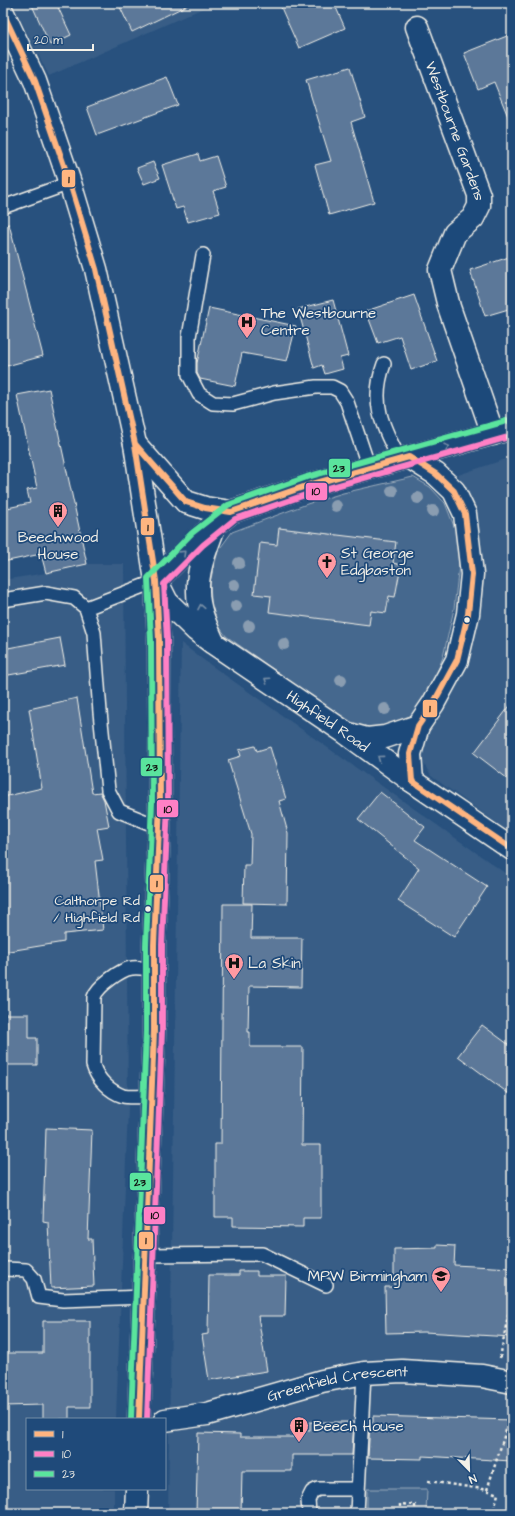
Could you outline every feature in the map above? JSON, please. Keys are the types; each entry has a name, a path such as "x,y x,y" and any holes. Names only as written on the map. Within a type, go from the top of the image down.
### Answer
{"main road":[{"path":"3,13 35,81 70,183 96,269 135,444 156,581 160,803 154,969 152,1096 140,1418"},
{"name":"Westbourne Gardens","path":"417,27 479,195 479,206 473,218 455,232 440,270 449,307 502,431"},
{"path":"156,581 192,544 231,512 309,485 502,431"},
{"path":"135,444 186,502 205,508 231,512"},
{"path":"404,458 436,474 454,491 465,514 472,574 468,614 457,660 433,704 418,726 410,754 412,781"},
{"path":"213,643 201,612 198,591 201,567 214,527"},
{"name":"Highfield Road","path":"156,581 167,602 196,630 213,643 346,733 412,781 512,849"},
{"path":"346,733 367,739 385,737 418,726"},
{"name":"Greenfield Crescent","path":"166,1420 206,1414 322,1381 364,1373 402,1372 482,1376 504,1380"},
{"path":"136,1513 137,1490"}],"lane":[{"path":"6,202 70,183"},
{"path":"203,255 190,337 189,375 199,394 213,403 233,404 274,393 316,387 332,387 340,391 347,402 369,468"},
{"path":"384,364 379,378 378,390 380,420 404,458"},
{"path":"86,608 156,581"},
{"path":"3,600 46,593 74,598 86,608 94,633 108,790 119,811 159,827"},
{"path":"152,1096 124,1096 103,1084 93,1065 95,993 118,974 131,968 154,969"},
{"path":"145,1256 262,1254 326,1285"},
{"path":"5,1269 26,1270 34,1279 39,1297 63,1300 144,1297"},
{"path":"357,1513 364,1373"},
{"path":"308,1513 308,1500 312,1492 318,1489 358,1489"}],"path":[{"path":"504,1380 512,1294"},
{"path":"487,1490 509,1420 512,1403"},
{"path":"428,1481 487,1490 498,1494 493,1513"},
{"path":"400,1513 400,1504 415,1505 414,1513"}],"shaded area":[{"path":"12,3 215,3 49,76"},
{"path":"512,457 512,834 431,776 416,750 467,655 483,577 477,511 458,475"},
{"path":"413,477 430,487 445,503 457,534 459,565 454,609 443,657 430,691 406,723 367,731 344,719 226,636 212,617 210,582 218,551 232,532 307,504 343,493"},
{"path":"87,564 124,564 128,1109 116,1418 26,1418 26,1490 114,1490 114,1513 3,1513 3,580"},
{"path":"181,643 512,878 512,1513 168,1513"},
{"path":"367,1489 427,1489 426,1513 367,1513"}],"building":[{"path":"31,3 56,3 71,35 50,45"},
{"path":"118,3 192,3 132,32"},
{"path":"279,3 334,3 345,28 299,48"},
{"path":"512,34 511,124 494,82 478,89 464,53"},
{"path":"350,67 365,117 351,122 374,202 329,215 315,165 331,161 306,80"},
{"path":"167,77 178,105 97,135 87,107"},
{"path":"198,154 200,161 216,156 226,187 213,191 220,213 188,222 183,207 176,209 162,165"},
{"path":"153,162 160,178 144,184 137,168"},
{"path":"9,224 43,356 3,367 3,225"},
{"path":"512,256 512,308 485,316 470,270"},
{"path":"414,295 437,361 411,370 400,336 378,343 366,311"},
{"path":"333,300 348,356 340,358 343,369 325,374 322,365 314,368 298,309"},
{"name":"The Westbourne Centre","path":"209,308 296,326 287,361 242,353 235,386 200,379 197,373 197,363"},
{"path":"49,389 87,564 46,573 41,554 3,562 3,509 30,503 27,490 37,488 17,395"},
{"name":"St George Edgbaston","path":"279,528 396,542 393,563 401,565 395,597 389,596 386,613 371,611 369,625 269,612 271,596 254,594 260,543 277,545"},
{"path":"60,638 65,665 3,676 3,649"},
{"path":"77,698 92,793 100,792 104,800 109,826 97,828 103,860 95,861 103,930 64,934 64,942 3,952 3,797 42,788 29,709"},
{"path":"512,703 512,782 474,753"},
{"path":"255,746 257,751 270,747 286,799 279,801 288,833 287,904 243,903 244,865 250,865 251,834 228,760 241,756 239,750"},
{"path":"380,792 425,827 415,840 487,887 454,937 398,901 419,868 358,819"},
{"path":"223,904 252,904 251,938 302,938 301,987 249,986 248,1032 250,1032 250,1047 303,1047 302,1145 321,1145 321,1218 303,1218 303,1227 233,1226 233,1217 215,1217 215,1144 221,1144"},
{"path":"3,1014 29,1014 29,1038 37,1038 37,1065 3,1065"},
{"path":"482,1025 512,1047 512,1096 458,1056"},
{"path":"46,1128 92,1130 88,1239 92,1239 94,1286 51,1288 48,1222 43,1221"},
{"path":"437,1245 455,1246 454,1265 512,1268 512,1337 424,1332 386,1333 385,1287 394,1287 394,1249 437,1248"},
{"path":"239,1271 257,1271 257,1276 286,1276 285,1316 258,1316 267,1371 209,1380 202,1335 208,1334 209,1275 239,1275"},
{"path":"43,1321 90,1321 90,1407 69,1407 69,1418 43,1418 43,1405 3,1406 3,1353 43,1353"},
{"path":"373,1416 512,1420 512,1461 422,1456 422,1459 368,1458 370,1422 373,1422"},
{"path":"310,1422 354,1422 352,1455 292,1455 292,1471 242,1471 241,1513 196,1513 198,1433 240,1434 240,1437 297,1437 297,1430 310,1430"}],"transit line":[{"name":"1","path":"3,13 35,81 70,183 96,269 135,444 156,581 159,640 160,803 154,945 154,1031 139,1418"},
{"name":"23","path":"131,1418 146,1031 146,945 152,803 151,640 148,578 192,533 228,505 307,477 510,420"},
{"name":"10","path":"147,1418 162,1031 162,945 168,803 167,640 164,584 203,545 235,519 311,493 512,436"},
{"name":"1","path":"135,444 186,502 205,508 231,512 309,485 409,457 436,474 454,491 465,514 472,574 468,614 457,660 433,704 418,726 410,754 412,781 512,849"}],"place":[{"name":"The Westbourne Centre","path":"247,339"},
{"name":"Beechwood House","path":"58,528"},
{"name":"St George Edgbaston","path":"327,579"},
{"name":"Calthorpe Rd / Highfield Rd","path":"148,909"},
{"name":"La Skin","path":"234,980"},
{"name":"MPW Birmingham","path":"441,1293"},
{"name":"Beech House","path":"299,1443"}]}
